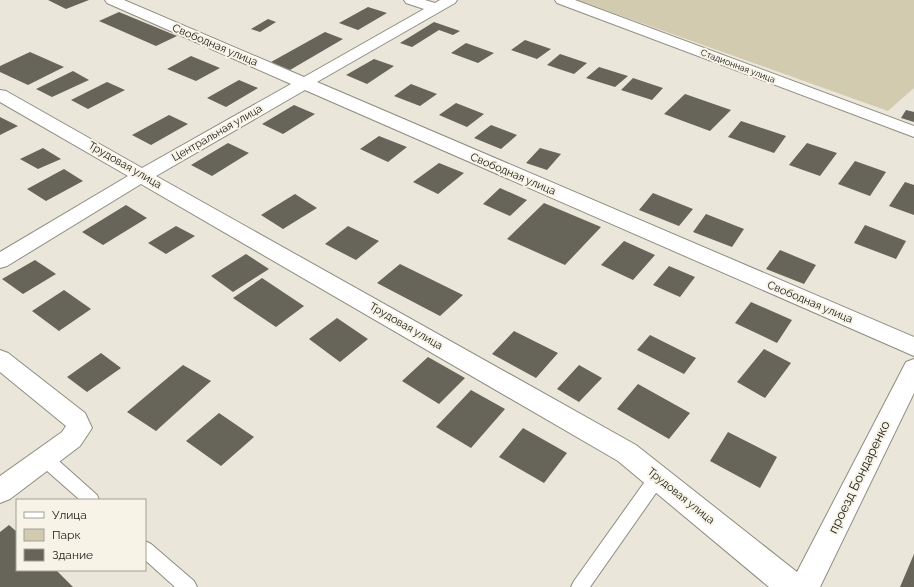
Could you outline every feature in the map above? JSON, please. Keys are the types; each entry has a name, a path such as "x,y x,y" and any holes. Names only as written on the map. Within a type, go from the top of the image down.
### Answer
{"street":[{"name":"Свободная улица","path":"112,0 914,347"},
{"path":"411,0 443,4"},
{"name":"Стадионная улица","path":"562,0 914,132"},
{"name":"Центральная улица","path":"0,261 143,176 443,4"},
{"name":"Трудовая улица","path":"0,95 627,453 792,587"},
{"path":"0,359 76,420 79,428 70,439 0,491"},
{"name":"проезд Бондаренко","path":"805,587 914,368"}],"lane":[{"path":"44,458 90,499"},
{"path":"580,587 657,478"},
{"path":"146,550 188,587"}],"green space":[{"path":"577,0 914,0 914,88 888,111"}],"building":[{"path":"48,0 89,0 66,9"},
{"path":"368,7 387,13 358,30 339,23"},
{"path":"119,12 177,36 156,46 99,21"},
{"path":"268,19 276,22 260,32 251,29"},
{"path":"434,22 460,31 453,35 439,30 412,47 400,43"},
{"path":"325,32 343,39 290,70 271,62"},
{"path":"525,40 551,49 537,59 511,50"},
{"path":"466,43 494,53 478,63 451,53"},
{"path":"30,52 64,67 28,85 0,72 0,66"},
{"path":"560,54 587,63 574,74 547,65"},
{"path":"191,56 220,68 196,81 167,69"},
{"path":"374,59 394,66 367,84 346,75"},
{"path":"599,67 628,76 615,87 586,78"},
{"path":"73,71 89,80 52,97 36,89"},
{"path":"633,78 663,88 652,100 621,90"},
{"path":"239,80 258,88 226,107 207,98"},
{"path":"107,82 125,90 88,109 71,100"},
{"path":"411,84 437,94 420,106 394,96"},
{"path":"685,94 731,110 710,131 664,114"},
{"path":"456,103 484,114 467,127 439,115"},
{"path":"294,105 315,114 283,134 262,124"},
{"path":"906,110 914,112 914,122 901,118"},
{"path":"169,115 188,124 151,145 132,135"},
{"path":"0,117 18,126 0,135"},
{"path":"741,121 786,136 774,153 728,137"},
{"path":"491,125 517,135 501,149 474,138"},
{"path":"379,136 407,147 388,162 360,149"},
{"path":"228,143 249,153 212,176 191,165"},
{"path":"807,143 837,153 820,176 789,165"},
{"path":"43,148 61,159 38,169 20,159"},
{"path":"540,148 561,154 547,170 526,163"},
{"path":"855,161 886,172 870,196 838,184"},
{"path":"439,163 464,173 438,194 413,182"},
{"path":"64,169 83,181 46,201 27,189"},
{"path":"905,182 914,185 914,215 889,206"},
{"path":"500,188 527,200 510,216 483,204"},
{"path":"653,193 693,209 679,226 639,210"},
{"path":"295,194 317,208 283,229 261,215"},
{"path":"544,203 601,227 565,265 507,239"},
{"path":"126,205 147,218 103,245 82,232"},
{"path":"706,214 744,229 732,247 693,232"},
{"path":"865,225 906,241 896,259 854,243"},
{"path":"176,226 195,236 166,254 148,243"},
{"path":"348,226 379,241 356,260 325,244"},
{"path":"624,241 655,255 633,280 601,265"},
{"path":"780,250 816,265 804,284 766,269"},
{"path":"246,254 269,269 233,292 211,276"},
{"path":"35,260 56,274 23,294 2,279"},
{"path":"400,264 463,295 440,316 377,283"},
{"path":"669,266 695,277 680,297 653,285"},
{"path":"262,278 304,306 276,327 233,298"},
{"path":"64,290 91,309 59,331 32,311"},
{"path":"751,302 792,320 777,343 735,323"},
{"path":"337,318 368,339 340,362 309,339"},
{"path":"514,331 558,353 536,378 492,354"},
{"path":"650,335 696,358 684,374 637,350"},
{"path":"764,349 791,363 765,398 737,382"},
{"path":"101,353 121,368 87,392 67,377"},
{"path":"428,357 465,378 439,404 402,381"},
{"path":"183,365 211,381 156,431 127,412"},
{"path":"579,365 602,378 579,402 557,389"},
{"path":"638,384 690,413 669,439 617,409"},
{"path":"471,390 505,409 471,448 436,427"},
{"path":"219,413 254,437 221,466 186,441"},
{"path":"523,428 567,453 544,483 499,457"},
{"path":"728,432 777,457 760,488 710,461"},
{"path":"9,525 16,531 16,571 57,571 73,587 0,587 0,532"},
{"path":"914,554 914,587 900,587"}]}
